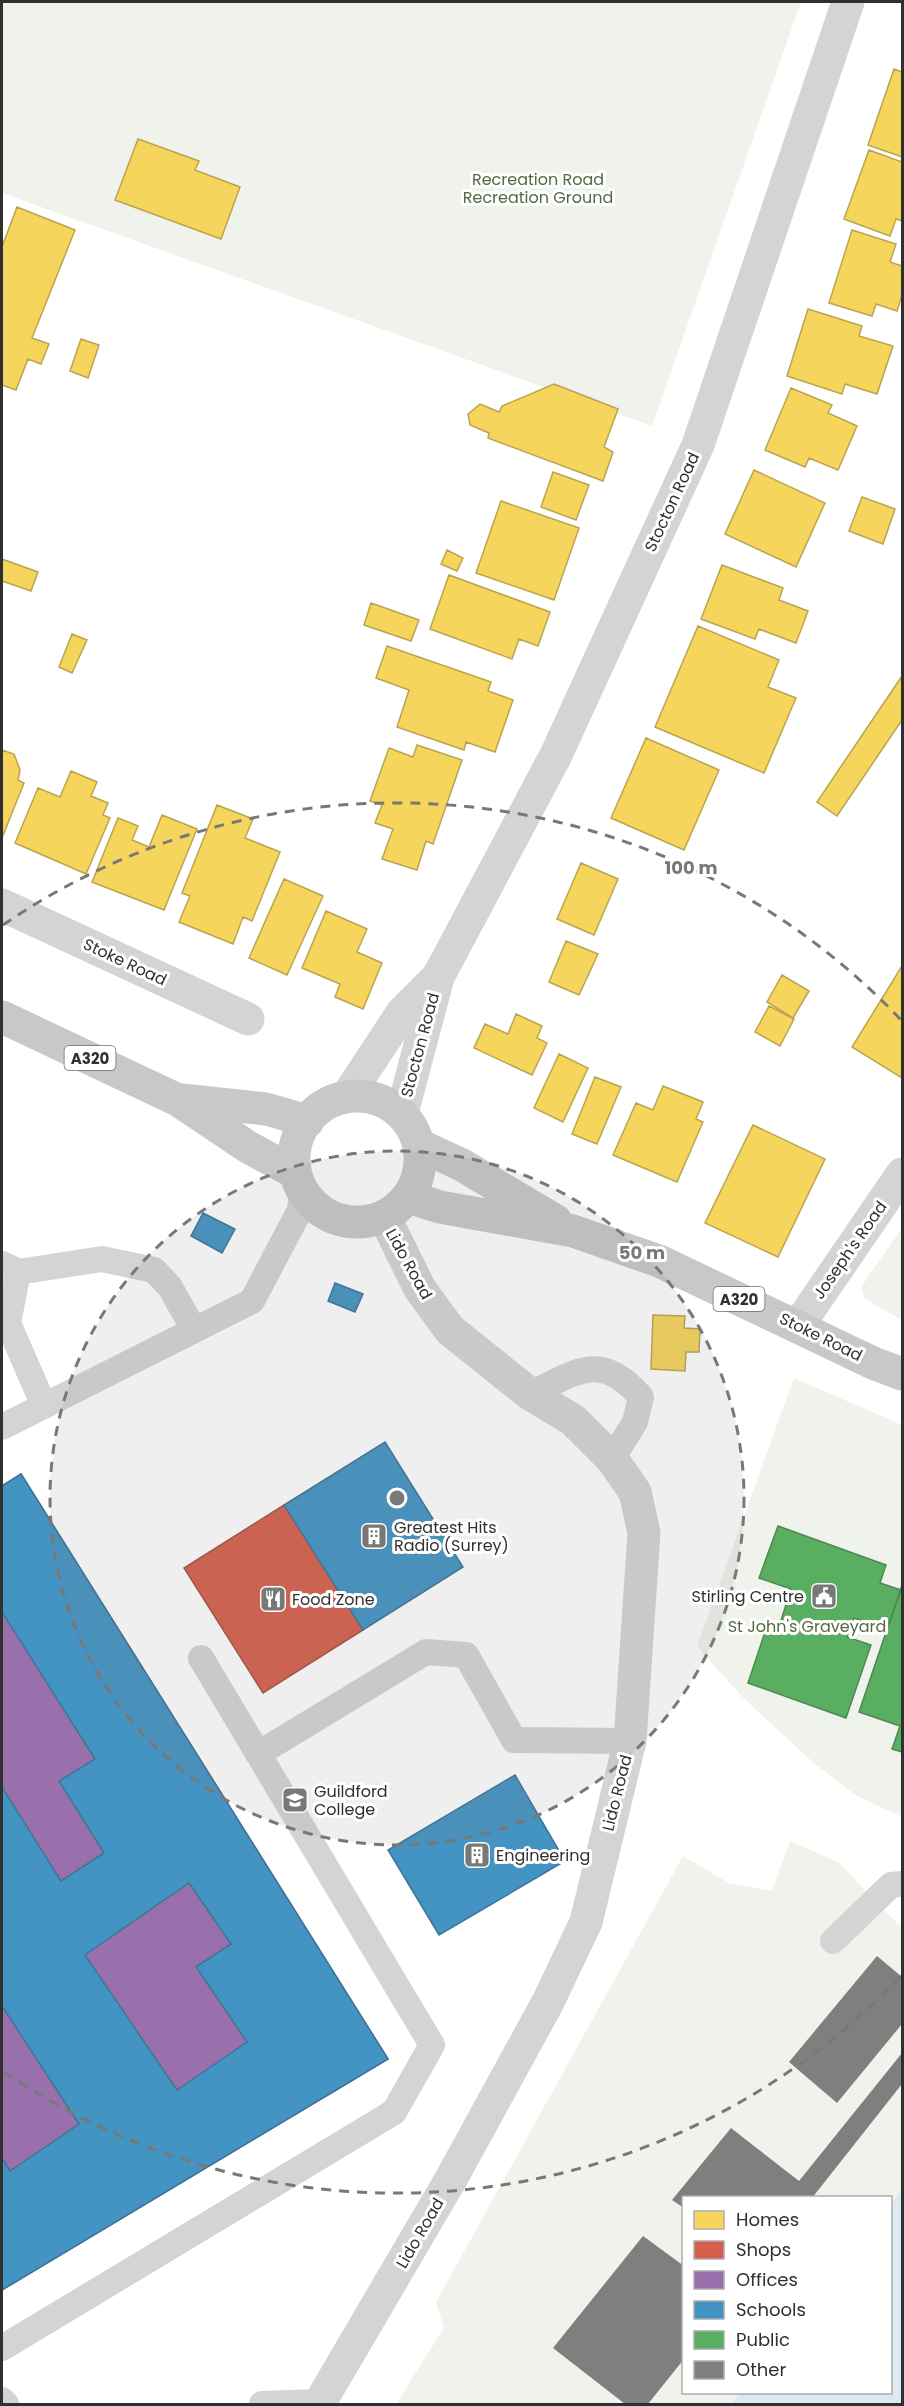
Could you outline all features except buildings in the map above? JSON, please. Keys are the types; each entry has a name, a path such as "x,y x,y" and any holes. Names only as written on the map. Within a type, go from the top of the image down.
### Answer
{"main road":[{"name":"Stoke Road","path":"2,1017 178,1100 298,1182 314,1205 328,1216 344,1222 362,1222 396,1207 440,1207 573,1231 659,1261 873,1363 903,1374"},
{"path":"298,1182 294,1151 312,1114 328,1101 348,1095 369,1094 387,1101 402,1113 413,1128 420,1145 420,1171 396,1207"},
{"name":"Stoke Road","path":"178,1100 266,1109 308,1121"},
{"name":"Stoke Road","path":"420,1145 462,1165 573,1231"}],"street":[{"name":"Stocton Road","path":"402,1113 438,977 556,755 698,444 848,2"},
{"name":"Stoke Road","path":"2,905 248,1019"},
{"name":"Stocton Road","path":"348,1095 402,1013 438,977"},
{"name":"Joseph's Road","path":"798,1326 903,1174"},
{"name":"Lido Road","path":"320,2403 451,2179 548,2002 586,1922 630,1741 644,1533 635,1492 612,1459 573,1420 530,1394 450,1330 420,1289 396,1207"}],"lane":[{"path":"2,1427 252,1301 300,1210 298,1182"},
{"path":"44,1406 8,1323 10,1268 102,1259 154,1270 170,1287 194,1330"},
{"path":"530,1394 581,1369 607,1371 627,1380 641,1397 635,1422 612,1459"},
{"path":"258,1754 426,1652 466,1655 514,1740 630,1741"},
{"path":"2,2348 394,2112 432,2045 201,1658"},
{"path":"833,1941 891,1885 903,1884"},
{"path":"2,2400 6,2404"},
{"path":"262,2404 320,2403"}],"green space":[{"name":"Recreation Road Recreation Ground","path":"2,2 801,2 652,426 2,193"},
{"path":"902,1228 902,1320 865,1299 861,1287"},
{"name":"St John's Graveyard","path":"794,1378 902,1425 902,1817 857,1796 816,1765 742,1697 697,1646"},
{"path":"790,1841 838,1862 898,1924 902,1922 902,2404 396,2404 444,2328 436,2302 683,1856 729,1883 772,1891"}],"shaded area":[{"path":"902,2190 902,2404 736,2404 733,2402 739,2394 892,2394 892,2204"}],"place":[{"name":"Greatest Hits Radio (Surrey)","path":"374,1536"},
{"name":"Stirling Centre","path":"824,1596"},
{"name":"Food Zone","path":"273,1599"},
{"name":"Guildford College","path":"295,1800"},
{"name":"Engineering","path":"477,1855"}]}
